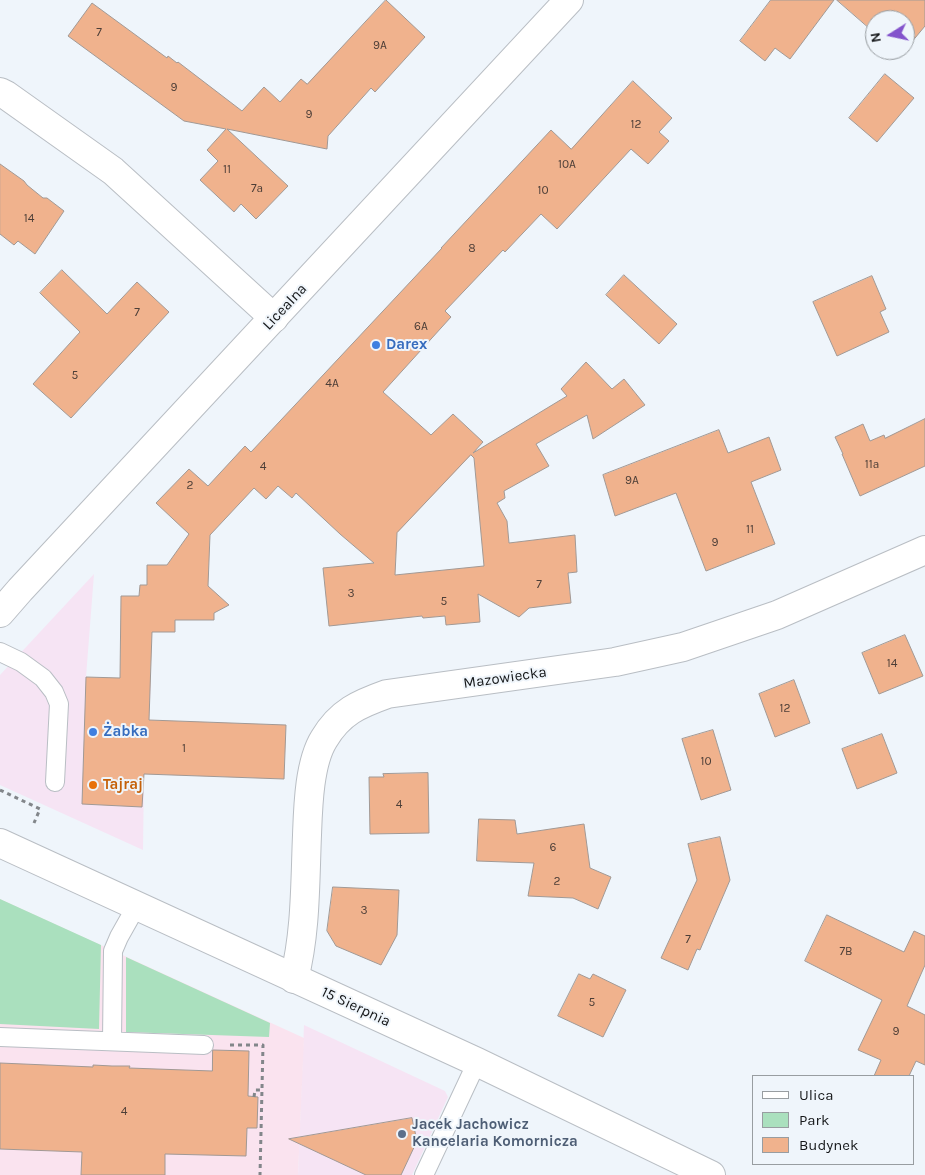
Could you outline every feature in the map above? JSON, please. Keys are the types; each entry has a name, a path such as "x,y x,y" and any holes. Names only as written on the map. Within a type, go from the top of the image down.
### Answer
{"street":[{"name":"Licealna","path":"0,613 569,0"},
{"path":"0,92 113,171 274,318"},
{"name":"Mazowiecka","path":"294,979 300,950 308,807 315,763 323,740 334,724 349,710 387,694 615,662 683,647 778,615 925,550"},
{"name":"15 Sierpnia","path":"0,843 477,1062 711,1175"}],"lane":[{"path":"0,652 21,662 43,678 54,692 59,704 55,782"},
{"path":"112,1041 113,951 137,905"},
{"path":"0,1037 204,1045"},
{"path":"424,1175 477,1062"}],"path":[{"path":"0,790 40,809 31,829"},
{"path":"204,1045 263,1046 260,1175"},
{"path":"254,1097 254,1090 262,1090"}],"shaded area":[{"path":"94,574 86,677 151,680 144,774 143,850 0,785 0,675"},
{"path":"0,899 304,1038 298,1175 0,1175"},
{"path":"304,1025 445,1091 448,1097 412,1175 298,1175"}],"green space":[{"path":"0,899 101,945 99,1029 0,1024"},
{"path":"126,957 270,1023 269,1037 126,1032"}],"building":[{"path":"386,0 425,37 375,92 371,88 328,136 327,149 227,129 288,186 256,219 241,204 234,212 200,180 218,161 207,150 226,129 184,121 68,36 92,3 167,58 168,56 178,62 242,111 264,87 280,102 301,79 307,84"},
{"path":"771,0 834,0 790,59 775,48 765,61 740,41"},
{"path":"837,0 925,0 925,26 915,38 915,10 865,10 865,24"},
{"path":"885,74 914,98 877,142 849,118"},
{"path":"633,81 672,118 659,132 669,141 648,164 631,149 557,229 541,214 505,252 503,250 445,311 451,317 383,392 431,435 453,414 483,442 473,453 567,396 561,389 586,362 612,389 624,379 645,405 593,439 587,415 536,444 549,466 504,491 505,498 497,503 507,521 509,543 575,535 577,572 568,573 571,603 529,608 519,617 478,594 480,622 446,625 445,616 423,618 422,616 329,626 323,568 374,563 296,493 292,498 278,486 266,499 254,488 210,535 208,586 229,605 214,613 214,620 175,620 175,632 152,632 149,720 286,725 284,779 144,774 142,807 82,804 86,677 120,678 121,596 139,596 140,585 147,585 147,565 167,565 189,534 156,503 189,469 208,486 245,446 251,452 551,130 571,149","holes":["471,455 474,458 484,566 395,575 397,533"]},
{"path":"0,164 24,181 43,198 47,198 64,211 35,254 18,241 14,245 0,234"},
{"path":"62,270 107,314 137,282 169,312 71,418 33,384 80,332 40,293"},
{"path":"624,275 677,324 659,344 606,295"},
{"path":"872,276 886,309 880,312 889,332 837,356 813,302"},
{"path":"925,419 925,466 860,496 835,437 863,424 870,441 884,435 885,438"},
{"path":"719,430 728,453 769,437 781,470 751,482 775,544 706,571 676,493 615,516 603,475"},
{"path":"905,635 923,676 879,694 862,653"},
{"path":"794,680 810,723 775,737 759,694"},
{"path":"713,730 731,790 701,800 682,739"},
{"path":"882,734 897,773 857,789 842,749"},
{"path":"428,773 429,833 370,834 369,777 384,777 383,774"},
{"path":"479,819 515,820 517,834 584,824 590,868 611,877 598,909 573,898 528,896 534,863 477,861"},
{"path":"720,837 730,880 700,950 697,949 688,970 661,958 697,880 688,844"},
{"path":"333,887 399,890 397,935 381,965 336,946 327,931"},
{"path":"827,915 904,952 914,931 925,936 925,965 907,1006 925,1015 925,1065 916,1061 909,1075 874,1075 881,1060 858,1050 882,1000 805,961"},
{"path":"579,974 590,979 593,974 626,990 603,1037 558,1016"},
{"path":"213,1050 249,1051 248,1096 258,1097 257,1128 247,1128 246,1156 165,1154 165,1175 81,1175 82,1152 0,1149 0,1063 93,1067 93,1065 130,1066 129,1068 212,1071"},
{"path":"412,1118 417,1141 401,1175 366,1175 289,1139"}],"place":[{"name":"Darex","path":"376,345"},
{"name":"Żabka","path":"93,732"},
{"name":"Tajraj","path":"93,785"},
{"name":"Jacek Jachowicz Kancelaria Komornicza","path":"402,1134"}]}
